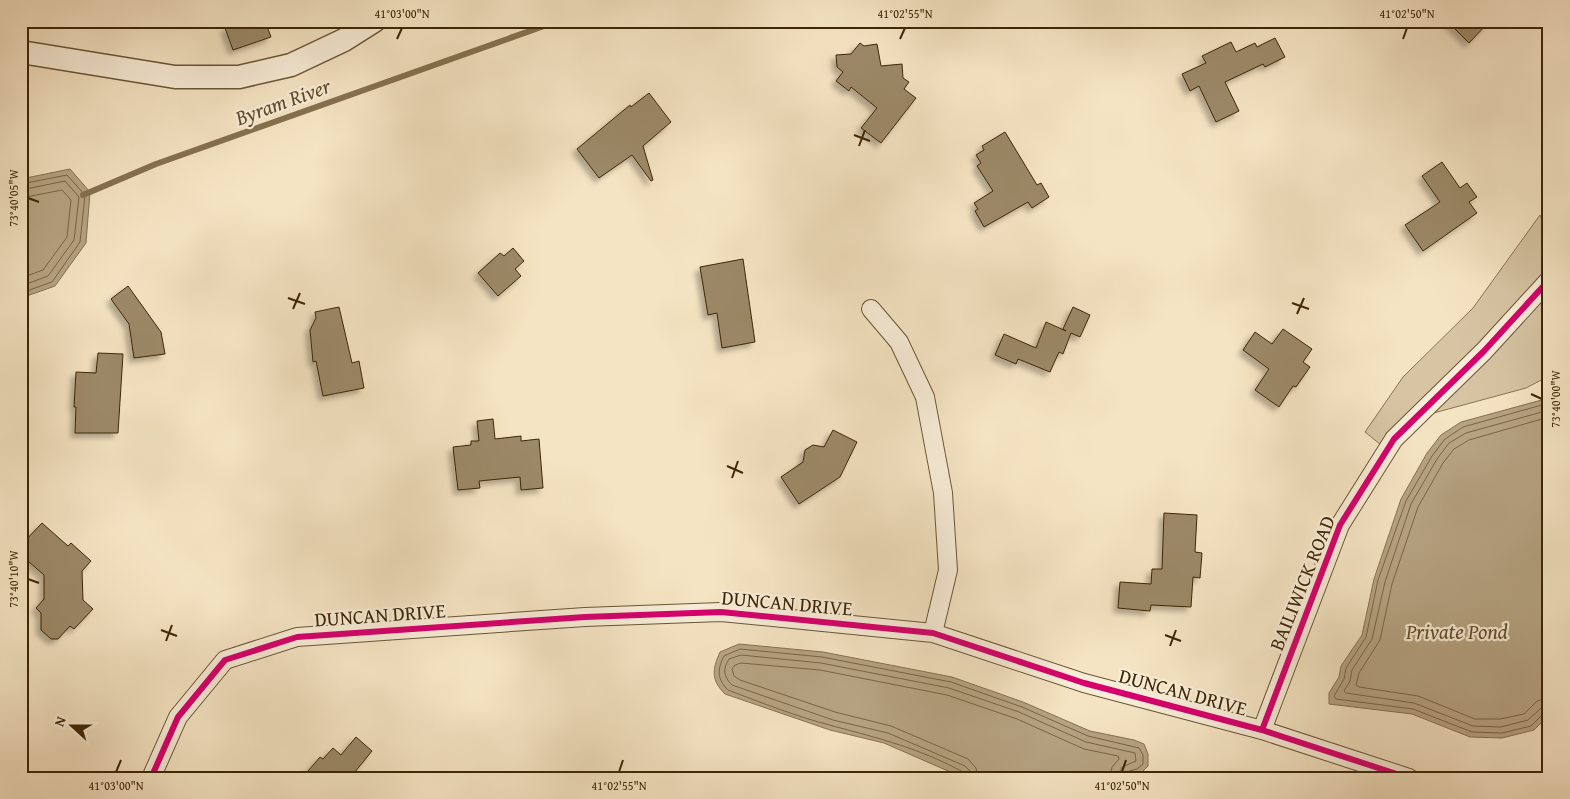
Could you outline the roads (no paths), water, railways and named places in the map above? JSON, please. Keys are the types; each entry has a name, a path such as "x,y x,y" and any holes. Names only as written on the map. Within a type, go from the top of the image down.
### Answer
{"street":[{"path":"21,52 175,77 239,77 291,65 344,40 374,21"},
{"name":"BAILIWICK ROAD","path":"1262,730 1340,525 1394,439 1484,351 1549,280"},
{"path":"871,309 899,342 925,397 943,493 948,570 933,633"},
{"name":"DUNCAN DRIVE","path":"150,778 178,717 225,660 297,637 585,617 721,612 933,633 1084,682 1262,730 1409,778"}],"water":[{"path":"70,169 90,192 86,243 55,286 21,298 21,179"},
{"name":"Private Pond","path":"1549,398 1549,715 1534,730 1502,738 1470,737 1412,714 1329,704 1329,693 1339,677 1341,666 1362,635 1374,579 1401,499 1427,453 1441,435 1461,422"},
{"path":"739,644 823,652 952,677 1023,702 1090,731 1134,740 1144,744 1148,754 1148,766 1140,774 1118,778 964,778 884,743 830,730 725,694 715,679 715,664 720,652"}],"waterway":[{"name":"Byram River","path":"83,195 156,164 558,21"},
{"path":"21,725 26,758 23,778"}]}
